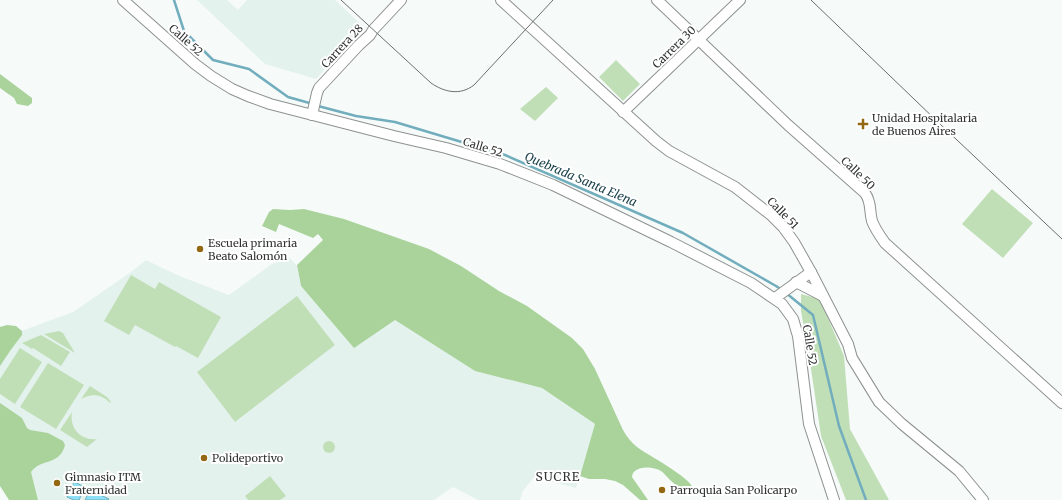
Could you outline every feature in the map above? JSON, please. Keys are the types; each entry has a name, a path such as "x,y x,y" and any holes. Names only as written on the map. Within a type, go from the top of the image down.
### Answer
{"street":[{"name":"Calle 52","path":"123,0 195,64 211,76 248,96 270,104 312,113 394,136 446,148 500,164 553,185 778,296 782,304 790,313 795,325 798,336 809,424 834,500"},
{"name":"Carrera 28","path":"312,113 319,88 401,0"},
{"name":"Calle 51","path":"501,0 656,141 669,151 735,187 771,215 783,227 794,242 811,272 848,344 852,358 879,402 902,424 959,471 984,500"},
{"name":"Calle 50","path":"657,0 788,125 865,193 870,202 870,210 875,228 885,243 1062,404"},
{"name":"Carrera 30","path":"623,112 740,0"},
{"path":"778,296 811,272"},
{"path":"795,283 823,296"}],"shaded area":[{"path":"197,0 227,0 238,10 247,0 335,0 364,27 316,79 265,64"},
{"path":"289,257 297,266 301,287 395,320 475,371 542,388 596,425 576,488 534,477 523,491 520,500 478,500 453,487 434,500 38,500 28,461 0,421 0,353 13,334 73,312 146,260 177,275 229,295 272,264"}],"green space":[{"path":"616,60 640,84 623,101 599,77"},
{"path":"0,74 32,98 32,103 28,106 17,104 14,98 0,88"},
{"path":"546,87 558,98 535,121 520,109"},
{"path":"992,189 1033,223 1003,258 962,224"},
{"path":"273,209 304,209 344,219 429,249 461,266 499,291 527,306 572,338 583,349 595,369 623,430 631,441 637,447 669,467 686,480 692,486 693,491 691,492 682,489 661,471 653,468 636,470 632,477 648,500 640,500 623,485 615,481 605,479 589,479 580,476 595,424 542,388 475,371 395,320 354,348 301,286 297,265 323,240 318,234 313,238 279,224 276,232 262,226 269,212"},
{"path":"131,275 155,289 159,282 221,317 198,358 135,325 129,335 104,321"},
{"path":"801,294 820,299 844,356 850,429 889,500 846,500 821,436 801,311"},
{"path":"297,296 335,345 235,422 197,372"},
{"path":"7,325 16,326 22,331 22,335 0,366 0,327"},
{"path":"59,331 63,333 75,353 44,334"},
{"path":"41,335 70,352 61,366 33,348 32,349 22,343"},
{"path":"20,348 42,362 15,404 0,394 0,379"},
{"path":"48,363 84,385 56,429 20,407"},
{"path":"90,386 107,397 111,402 110,403 104,398 96,395 81,399"},
{"path":"0,403 22,418 27,428 30,430 48,433 63,441 65,445 63,452 59,456 40,465 31,472 38,500 9,500 0,486"},
{"path":"72,412 72,423 77,432 86,438 97,439 87,447 60,430"},
{"path":"329,441 333,443 335,447 333,451 329,453 325,451 323,447 325,443"},
{"path":"270,476 286,496 280,500 248,500 245,496"}],"water":[{"path":"74,482 85,487 79,500 74,500 67,497"},
{"path":"90,490 109,499 85,500"}],"waterway":[{"name":"Quebrada Santa Elena","path":"174,0 184,31 213,60 249,69 288,97 313,104"},
{"name":"Quebrada Santa Elena","path":"318,106 356,116 395,122 505,155 683,233 782,290"},
{"name":"Quebrada Santa Elena","path":"786,293 813,315 839,426 866,500"}],"tram line":[{"path":"341,0 431,83 441,89 452,92 463,91 474,85 553,0"},
{"path":"811,0 1062,239"}],"place":[{"name":"Unidad Hospitalaria de Buenos Aires","path":"863,124"},
{"name":"Escuela primaria Beato Salomón","path":"200,249"},
{"name":"Polideportivo","path":"204,458"},
{"name":"Gimnasio ITM Fraternidad","path":"57,483"},
{"name":"Parroquia San Policarpo","path":"662,490"}],"district":[{"name":"SUCRE","path":"558,476"}]}
